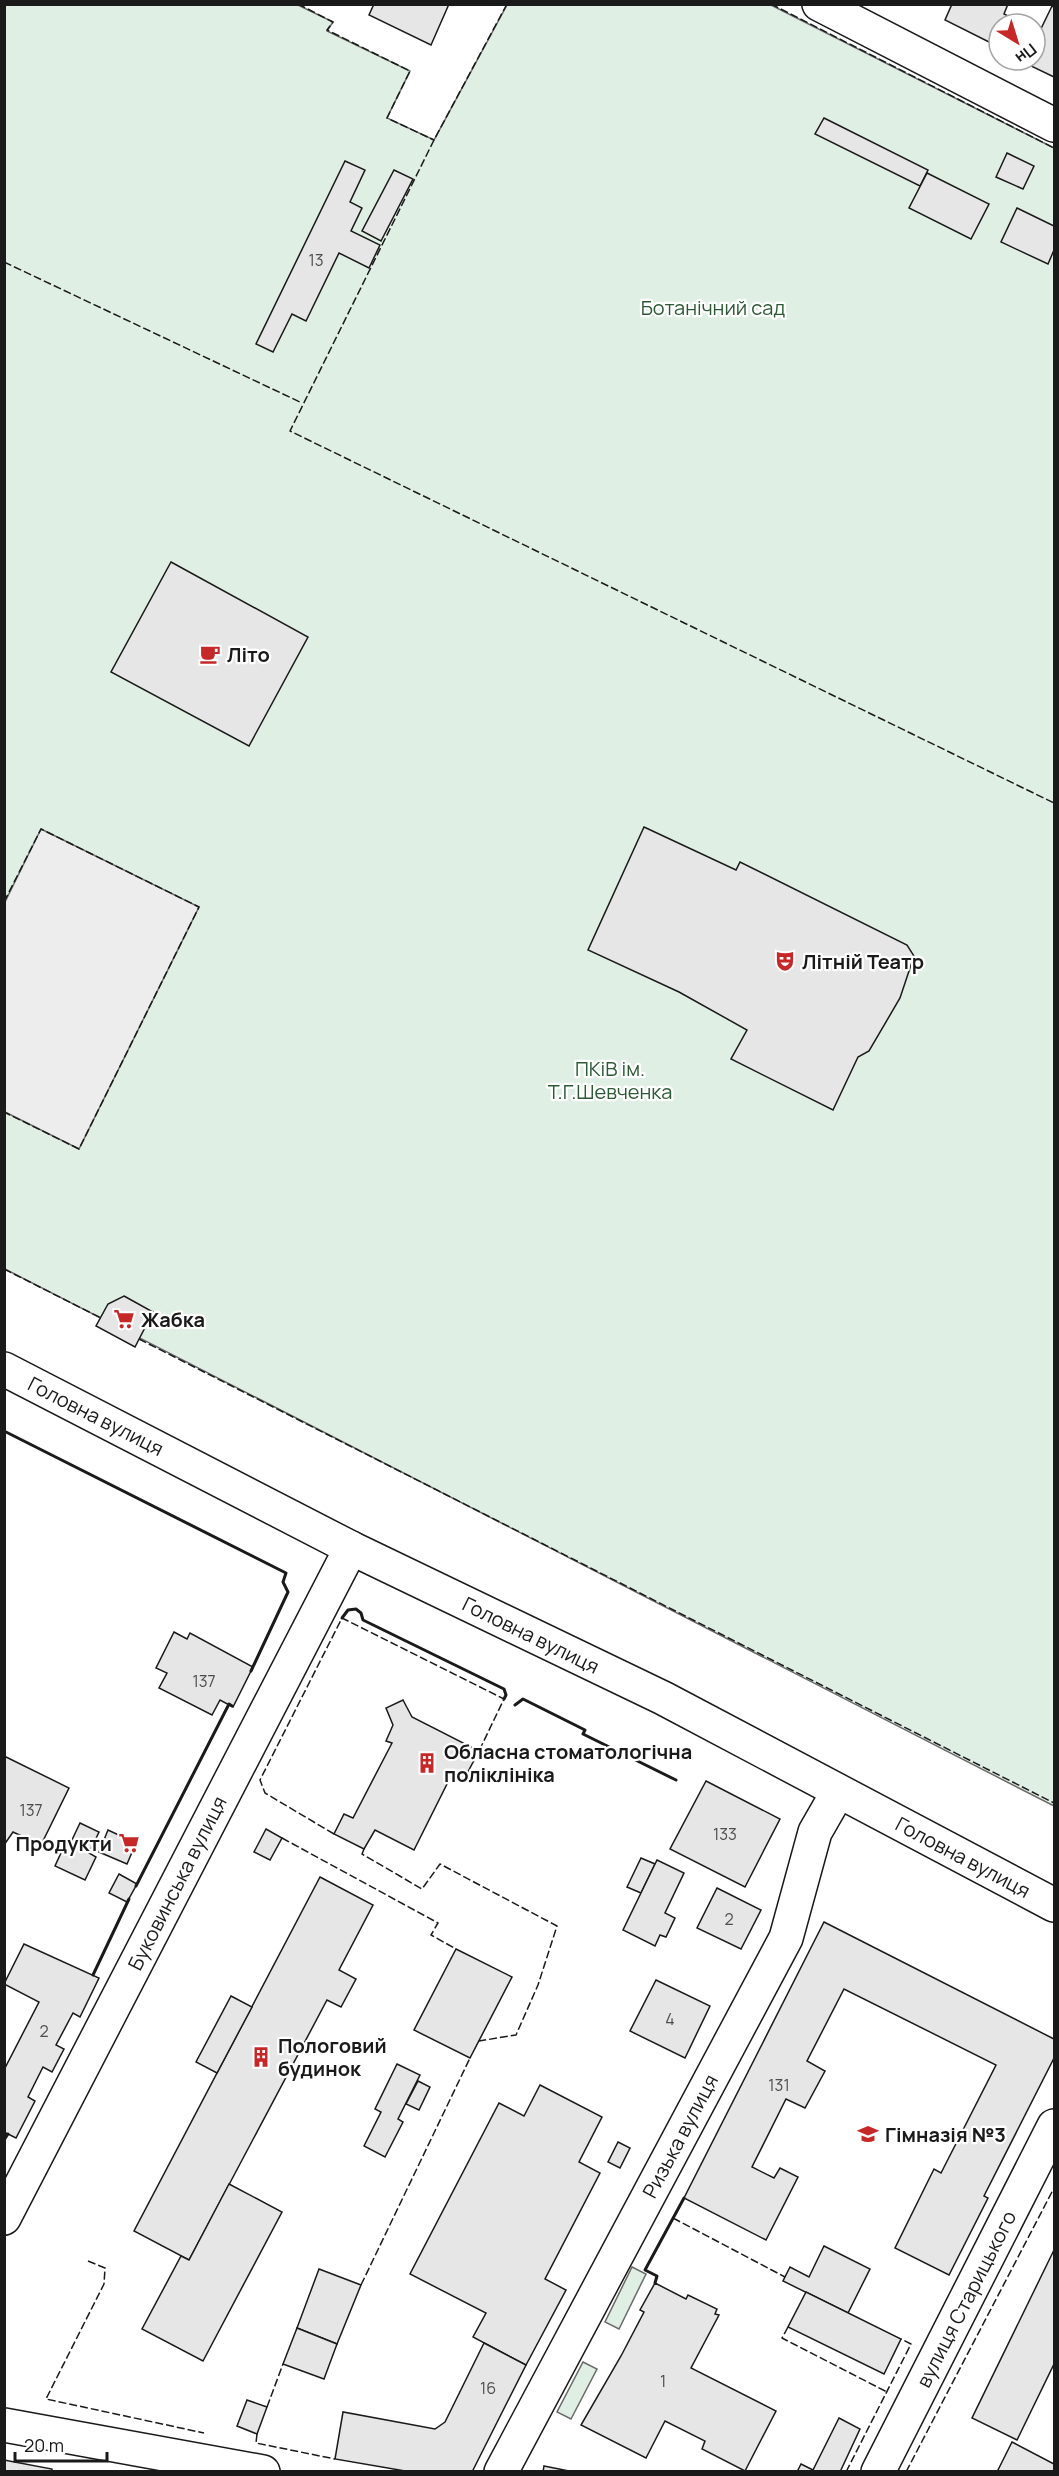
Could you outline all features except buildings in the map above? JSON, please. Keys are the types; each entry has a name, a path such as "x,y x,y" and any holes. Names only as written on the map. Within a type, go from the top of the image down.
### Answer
{"street":[{"path":"819,4 1054,125"},
{"name":"Головна вулиця","path":"4,1369 351,1548 663,1698 1054,1905"},
{"name":"Буковинська вулиця","path":"4,2218 351,1548"},
{"name":"Ризька вулиця","path":"501,2472 786,1938 815,1833 838,1792"},
{"name":"вулиця Старицького","path":"878,2472 1054,2126"},
{"path":"4,2425 263,2472"}],"green space":[{"name":"ПКіВ ім. Т.Г.Шевченка","path":"4,5 298,5 333,22 327,31 410,71 387,118 434,140 507,5 771,5 1054,148 1054,1806 5,1269"},
{"path":"632,2267 646,2274 619,2329 605,2322"},
{"path":"583,2362 597,2369 571,2419 557,2412"}],"shaded area":[{"path":"41,829 199,907 79,1149 5,1112 5,902"}],"fence":[{"path":"298,4 333,22 327,30 410,71 387,118 434,140"},
{"path":"507,4 434,140 290,431 1054,803"},
{"path":"771,4 1054,148"},
{"path":"4,262 302,403"},
{"path":"4,902 41,829 199,907 79,1149 4,1112"},
{"path":"4,1269 101,1318"},
{"path":"139,1339 1054,1803"},
{"path":"334,1834 265,1793 260,1780 342,1618 504,1699 479,1751"},
{"path":"282,1838 438,1923 431,1935 456,1949"},
{"path":"364,1849 362,1854 422,1889 440,1864 557,1926 538,1985 516,2035 479,2041"},
{"path":"361,2285 470,2058"},
{"path":"906,2472 1054,2188"},
{"path":"673,2218 785,2277"},
{"path":"88,2261 105,2268 104,2284 46,2399 204,2433"},
{"path":"788,2327 782,2338 887,2392"},
{"path":"846,2472 911,2344 901,2339"},
{"path":"267,2407 283,2364"},
{"path":"257,2434 256,2443 335,2459"}],"wall":[{"path":"4,1431 286,1573 283,1582 288,1592 251,1671"},
{"path":"342,1618 348,1610 356,1609 361,1613 363,1620 504,1689 506,1695 504,1699"},
{"path":"515,1705 523,1699 585,1730 583,1734 676,1780"},
{"path":"136,1886 229,1704 232,1706"},
{"path":"93,1975 129,1899"},
{"path":"4,2140 8,2134"},
{"path":"655,2283 657,2276 645,2270 684,2198"}],"place":[{"name":"Літо","path":"210,654"},
{"name":"Літній Театр","path":"785,961"},
{"name":"Жабка","path":"124,1319"},
{"name":"Обласна стоматологічна поліклініка","path":"427,1763"},
{"name":"Продукти","path":"129,1843"},
{"name":"Пологовий будинок","path":"261,2057"},
{"name":"Гімназія №3","path":"868,2134"}],"park label":[{"name":"Ботанічний сад","path":"713,307"}]}
